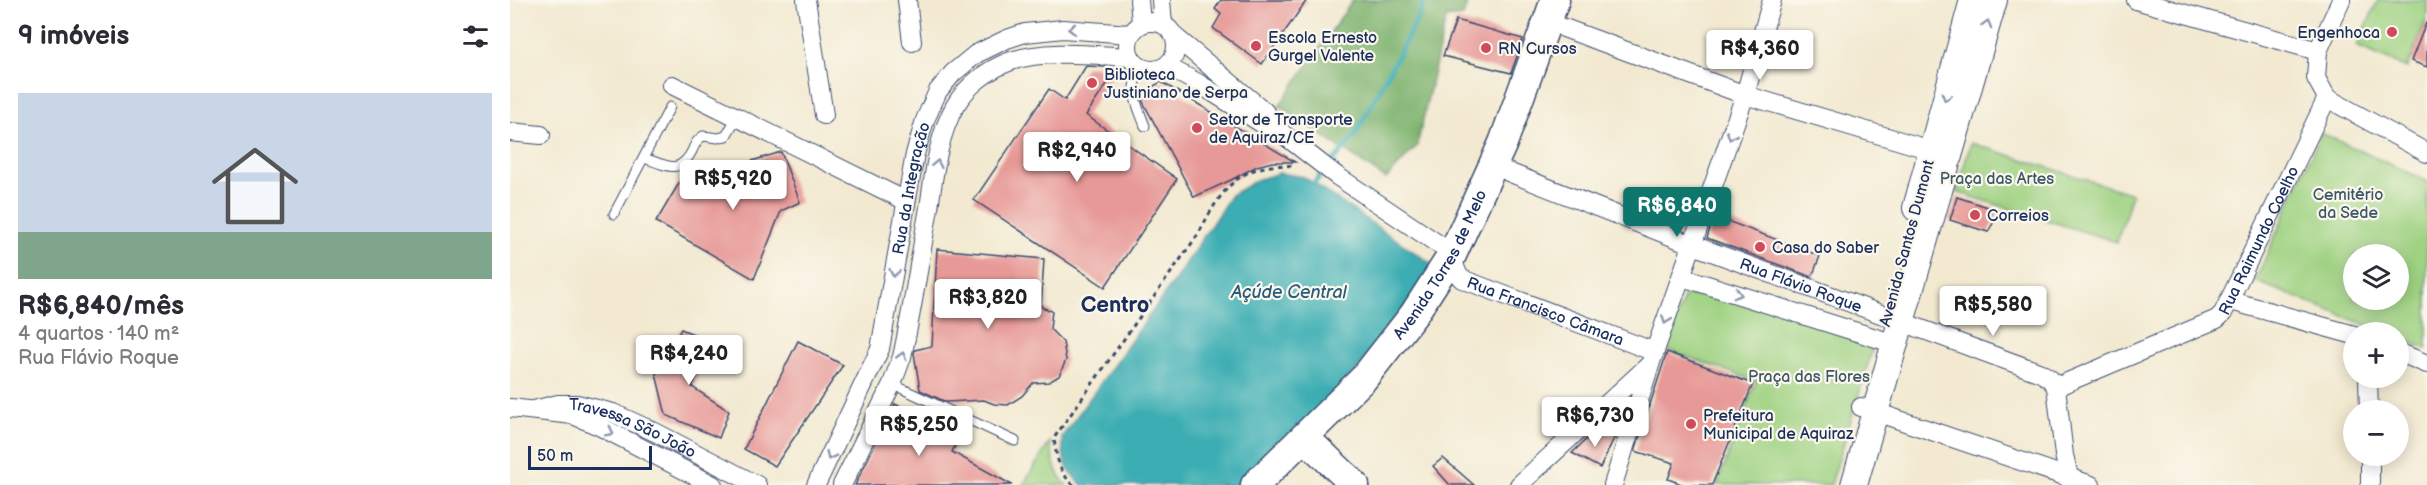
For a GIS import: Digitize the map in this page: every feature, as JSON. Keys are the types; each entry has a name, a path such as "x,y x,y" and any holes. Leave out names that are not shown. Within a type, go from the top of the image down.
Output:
{"main road":[{"name":"Avenida Torres de Melo","path":"1455,265 1473,214 1503,143 1555,0"},
{"name":"Avenida Torres de Melo","path":"1255,485 1311,444 1377,389 1427,323 1455,265 1508,172 1574,0"},
{"name":"Avenida Torres de Melo","path":"1282,485 1311,444"},
{"path":"1311,444 1355,485"}],"street":[{"path":"806,0 824,115"},
{"path":"907,0 912,42"},
{"path":"1139,0 1135,28 1127,42 1136,62 1158,70 1166,66 1175,53 1161,0"},
{"path":"1613,485 1653,357 1745,95 1772,0"},
{"name":"Avenida Santos Dumont","path":"1968,55 1973,0"},
{"name":"Avenida Santos Dumont","path":"1838,485 1868,410 1968,55 1994,0"},
{"path":"2136,0 2318,51"},
{"path":"2341,0 2318,51 2316,78 2327,98 2427,153"},
{"path":"1135,28 1156,21 1169,30 1264,111 1284,135"},
{"name":"Rua da Integração","path":"816,485 880,349 915,154 938,91 953,73 976,54 1024,33 1064,29 1135,28"},
{"path":"1564,28 1745,95 1940,152"},
{"name":"Rua da Integração","path":"842,485 892,384 902,357 936,165 947,123 962,96 982,77 1012,61 1035,56 1076,54 1136,62"},
{"path":"1166,66 1198,83 1275,132 1284,135"},
{"path":"672,85 906,201"},
{"name":"Rua Raimundo Coelho","path":"2056,387 2217,319 2230,301 2327,98"},
{"path":"510,132 541,135"},
{"name":"Rua Francisco Câmara","path":"1284,135 1455,265 1462,279 1653,357"},
{"name":"Rua Flávio Roque","path":"1508,172 1693,245 1891,331"},
{"name":"Rua Flávio Roque","path":"1682,277 1891,331 2041,373 2056,387"},
{"path":"2230,301 2343,332"},
{"path":"1519,485 1653,357"},
{"path":"2409,357 2427,364"},
{"path":"2056,387 2064,455 2070,481"},
{"name":"Travessa São João","path":"534,410 558,404 577,404 613,413 656,432 757,485"},
{"name":"Travessa São João","path":"510,408 559,413 585,420 694,480 713,485"},
{"path":"1868,410 2070,481 2091,485"},
{"name":"Avenida Santos Dumont","path":"1854,485 1868,410"},
{"path":"2370,466 2370,485"}],"lane":[{"path":"1136,62 1133,86 1145,126"},
{"path":"614,214 670,107"},
{"path":"644,158 672,167 680,167 686,162 697,140 703,136 718,138 726,136 737,117"},
{"path":"892,384 1015,441"}],"path":[{"path":"1074,485 1067,480 1056,458 1054,438 1199,233 1214,205 1229,184 1273,164 1297,166 1304,170"}],"green space":[{"path":"1353,0 1468,0 1463,16 1446,18 1417,146 1386,179 1279,106"},
{"name":"Engenhoca","path":"2378,0 2427,0 2427,18 2407,68 2357,46"},
{"name":"Cemitério da Sede","path":"2321,133 2427,181 2427,349 2409,342 2409,322 2358,322 2255,281"},
{"name":"Praça das Artes","path":"1971,143 2132,194 2117,242 1956,192"},
{"name":"Praça das Flores","path":"1690,282 1875,341 1831,485 1717,485 1756,381 1665,349"},
{"path":"1050,442 1057,471 1067,485 1023,485"}],"water":[{"name":"Açúde Central","path":"1279,173 1304,177 1436,267 1357,370 1280,450 1238,485 1082,485 1068,469 1062,437 1177,277 1231,195 1257,180"}],"building":[{"name":"Escola Ernesto Gurgel Valente","path":"1221,0 1307,0 1262,64 1213,28 1221,14 1215,9"},
{"name":"RN Cursos","path":"1456,20 1523,39 1511,73 1443,56"},
{"path":"2427,23 2427,67 2411,61"},
{"path":"1086,66 1106,67 1115,72 1086,115 1177,179 1105,287 974,200 1049,89 1065,100"},
{"name":"Setor de Transporte de Aquiraz/CE","path":"1161,82 1295,162 1272,162 1257,166 1194,197 1143,102 1141,93"},
{"path":"781,152 800,202 781,211 754,279 656,222 685,173 713,185 723,170"},
{"name":"Correios","path":"1957,197 2000,211 1988,232 1950,220"},
{"name":"Casa do Saber","path":"1714,216 1820,256 1812,277 1707,238"},
{"path":"937,249 1044,259 1041,307 1052,311 1050,329 1063,342 1066,360 1059,376 1049,382 1033,383 1022,396 1008,405 994,404 984,400 946,402 920,390 914,353 915,350 932,346"},
{"path":"681,329 713,342 692,387 729,411 719,438 666,415 656,374"},
{"path":"798,341 843,365 775,466 744,449"},
{"path":"1667,352 1753,384 1712,485 1684,485 1668,479 1674,463 1635,451"},
{"path":"895,404 959,438 952,452 1012,485 855,485"},
{"path":"1602,429 1615,436 1600,468 1572,453 1595,431"},
{"path":"1443,458 1474,485 1450,485 1433,466"}],"waterway":[{"path":"1309,189 1354,137 1417,20 1425,0"}],"place":[{"name":"Engenhoca","path":"2392,32"},
{"name":"Escola Ernesto Gurgel Valente","path":"1256,46"},
{"name":"RN Cursos","path":"1486,48"},
{"name":"Biblioteca Justiniano de Serpa","path":"1092,83"},
{"name":"Setor de Transporte de Aquiraz/CE","path":"1197,128"},
{"name":"Correios","path":"1975,215"},
{"name":"Casa do Saber","path":"1760,247"},
{"name":"Prefeitura Municipal de Aquiraz","path":"1691,424"}],"district":[{"name":"Centro","path":"1115,304"}]}
